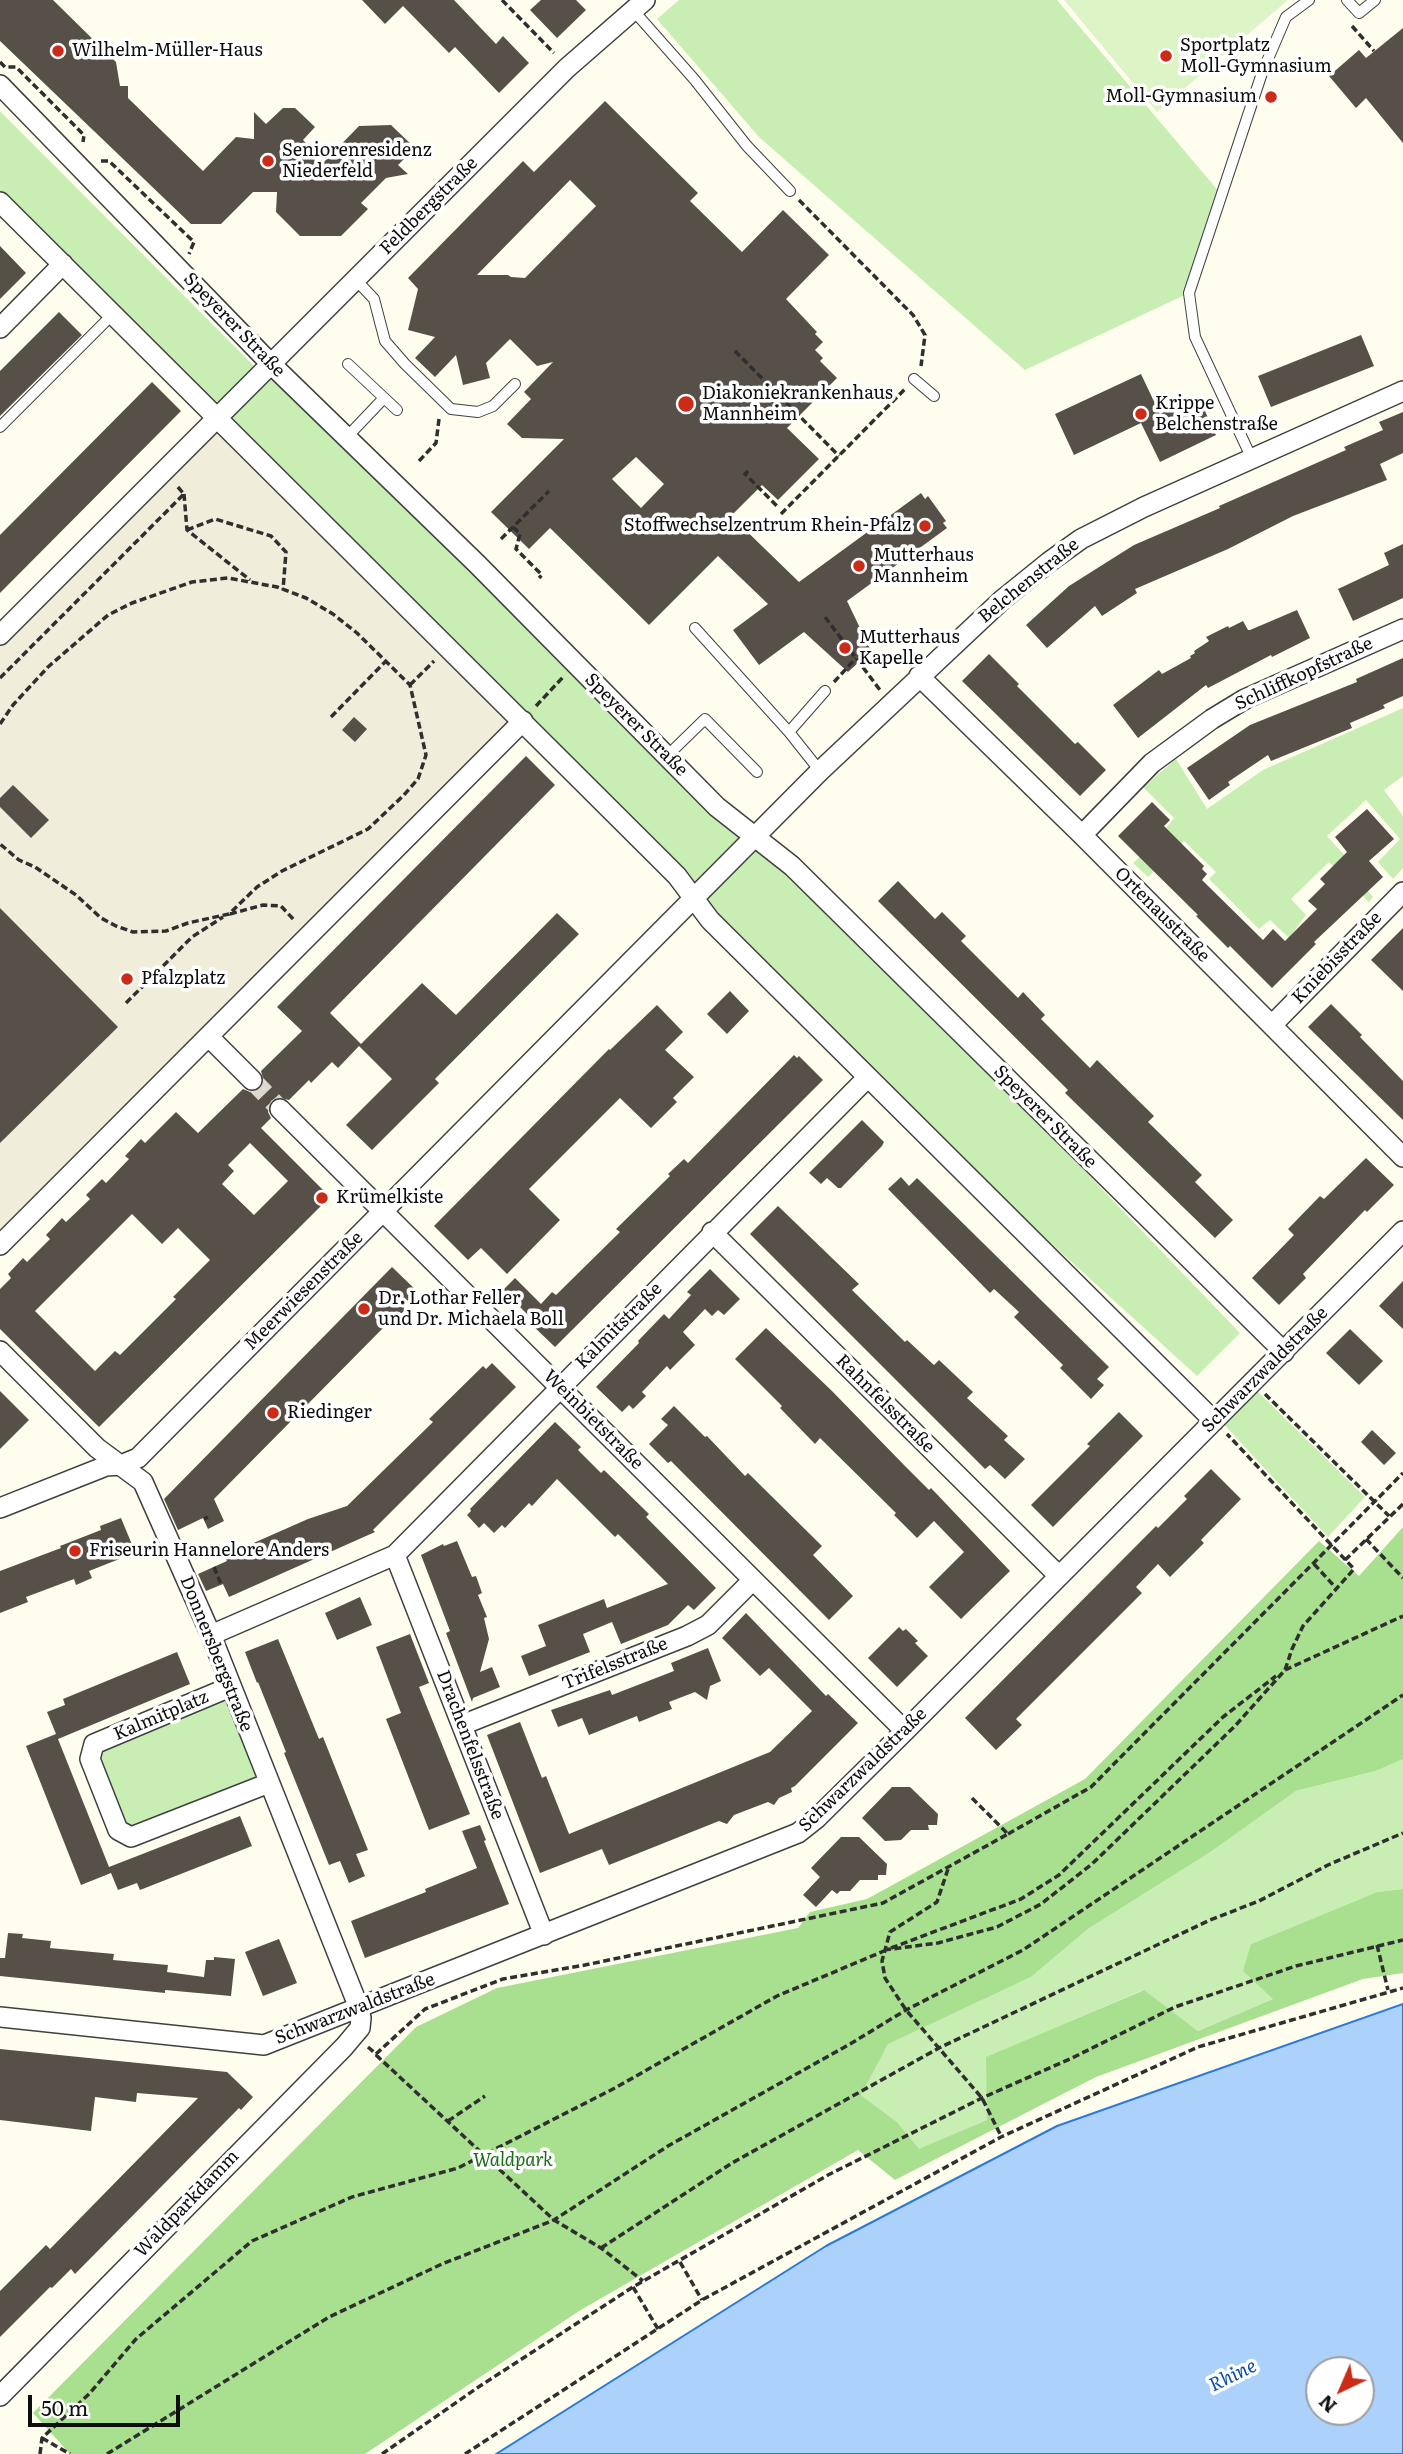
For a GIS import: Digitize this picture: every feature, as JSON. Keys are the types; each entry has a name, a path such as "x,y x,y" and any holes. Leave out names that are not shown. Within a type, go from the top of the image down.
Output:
{"street":[{"name":"Feldbergstraße","path":"218,417 567,68 639,5"},
{"name":"Speyerer Straße","path":"0,85 271,364 477,564 717,807 802,876 1284,1352"},
{"path":"0,202 449,646 677,876 710,920 1214,1421"},
{"path":"0,328 63,264"},
{"name":"Belchenstraße","path":"693,900 820,771 919,676 1002,600 1081,539 1144,507 1403,391"},
{"path":"0,635 218,417"},
{"name":"Schliffkopfstraße","path":"1082,835 1152,763 1212,719 1245,699 1403,629"},
{"name":"Ortenaustraße","path":"919,676 1082,835 1403,1157"},
{"path":"0,1245 523,721"},
{"name":"Kniebisstraße","path":"1272,1025 1403,892"},
{"name":"Meerwiesenstraße","path":"0,1508 106,1466 121,1465 138,1458 693,900"},
{"path":"209,1037 252,1080"},
{"name":"Kalmitstraße","path":"211,1635 395,1555 868,1077"},
{"name":"Weinbietstraße","path":"280,1109 905,1731"},
{"name":"Schwarzwaldstraße","path":"0,2017 264,2045 798,1833 817,1818 905,1731 1403,1231"},
{"name":"Rahnfelsstraße","path":"712,1232 1059,1576"},
{"name":"Donnersbergstraße","path":"0,1351 97,1448 143,1482 211,1635 359,2008"},
{"name":"Drachenfelsstraße","path":"395,1555 544,1935"},
{"name":"Trifelsstraße","path":"462,1725 687,1636 708,1625 753,1580"},
{"name":"Kalmitplatz","path":"230,1687 94,1744 90,1759 118,1830 131,1837 270,1783"},
{"path":"355,2035 360,2028 359,2008"},
{"name":"Waldparkdamm","path":"0,2396 355,2035"}],"lane":[{"path":"1252,459 1195,337 1189,293 1262,73 1286,17 1309,0"},
{"path":"1347,0 1359,13 1375,0"},
{"path":"639,5 747,146 790,191"},
{"path":"356,280 374,299 385,341 451,410 478,412 493,406 515,384"},
{"path":"0,427 113,314"},
{"path":"348,364 397,410"},
{"path":"914,379 934,396"},
{"path":"346,438 384,398"},
{"path":"695,628 789,732 820,771"},
{"path":"789,732 825,691"},
{"path":"667,756 705,719 757,772"}],"path":[{"path":"502,0 567,68"},
{"path":"0,62 5,68 16,67 83,135 83,149"},
{"path":"95,161 109,161 194,242 182,273"},
{"path":"781,514 914,379 919,372 925,335 913,315 790,191"},
{"path":"734,351 839,456"},
{"path":"419,461 436,443 441,420 435,414"},
{"path":"748,471 745,474 776,506"},
{"path":"163,472 184,494 187,530 251,581"},
{"path":"501,539 549,491"},
{"path":"0,678 184,494"},
{"path":"187,530 215,519 271,536 285,552 283,590"},
{"path":"513,527 520,534 516,549 542,575 539,578"},
{"path":"0,724 13,705 48,667 108,615 132,603 192,582 228,578 251,581 306,598 333,614 356,633 410,685 426,755 418,779 403,796 368,828 282,871 257,887 229,914 192,937 125,1003"},
{"path":"825,617 890,703"},
{"path":"410,685 449,646"},
{"path":"825,691 856,658"},
{"path":"331,717 386,661"},
{"path":"523,721 568,672"},
{"path":"0,844 19,860 36,867 76,895 101,919 133,932 166,931 263,905 281,906 309,937"},
{"path":"1254,1382 1389,1516"},
{"path":"884,1950 938,1943 997,1927 1041,1904 1092,1864 1235,1726 1285,1670 1303,1626 1354,1569 1214,1421"},
{"path":"376,2054 425,2009 503,1979 585,1965 883,1903 1091,1787 1403,1473"},
{"path":"1345,1560 1403,1504"},
{"path":"1366,1539 1403,1578"},
{"path":"1314,1564 1337,1589"},
{"path":"214,1567 221,1584"},
{"path":"40,2454 42,2438 89,2395 136,2339 251,2241 352,2197 458,2168 615,2088 777,1996 884,1950 1021,1899 1059,1875 1223,1717 1285,1670 1403,1616"},
{"path":"107,2454 329,2317 442,2264 554,2220 668,2146 906,2010 1023,1950 1403,1695"},
{"path":"972,1798 1008,1833"},
{"path":"601,2248 732,2163 939,2048 1210,1920 1259,1901 1328,1865 1403,1833"},
{"path":"949,1867 937,1902 890,1932 882,1961 885,1978 906,2010 982,2098 1001,2137"},
{"path":"382,2454 491,2379 643,2281 828,2175 982,2098 1072,2059 1175,2007 1296,1966 1403,1940"},
{"path":"1377,1945 1388,1990"},
{"path":"465,2454 702,2300 1001,2137 1198,2047 1388,1990 1403,1988"},
{"path":"355,2035 554,2220 601,2248 643,2281"},
{"path":"448,2121 485,2096"},
{"path":"680,2262 702,2300"},
{"path":"634,2287 658,2329"},
{"path":"42,2438 70,2454"}],"green space":[{"path":"679,0 1057,0 1221,194 1189,293 1025,370 759,137 657,19"},
{"name":"Sportplatz Moll-Gymnasium","path":"1064,0 1288,0 1157,112"},
{"path":"0,111 257,369 346,438 792,866 1240,1333 1197,1376 868,1077 523,721 0,1245 0,643 215,428 0,202"},
{"path":"1403,708 1403,776 1384,790 1403,816 1403,868 1393,879 1378,862 1400,839 1366,800 1327,836 1355,867 1351,871 1373,897 1369,902 1329,862 1291,899 1306,915 1289,938 1270,920 1259,929 1209,879 1216,872 1184,841 1148,877 1133,863 1155,842 1174,818 1143,787 1176,759 1207,809 1263,770"},
{"path":"1254,1388 1365,1497 1328,1537 1221,1421"},
{"name":"Waldpark","path":"1403,1527 1403,1759 1376,1771 1296,1791 1212,1851 1088,1929 1031,1977 888,2044 861,2095 897,2122 919,2149 987,2120 986,2057 1144,1990 1198,2031 1273,1999 1243,1971 1251,1944 1377,1892 1403,1889 1403,1973 1363,1979 1096,2077 895,2180 858,2150 579,2311 365,2454 70,2454 33,2413 416,2027 497,1988 798,1928 810,1912 867,1899 1085,1779 1319,1541 1359,1576"},
{"path":"230,1687 269,1783 131,1837 94,1744"},
{"path":"1403,1759 1403,1889 1377,1892 1251,1944 1273,1999 1198,2031 1143,1990 987,2057 987,2120 919,2150 897,2122 861,2095 887,2044 1031,1977 1088,1929 1212,1851 1296,1791 1376,1771"}],"shaded area":[{"name":"Pfalzplatz","path":"215,429 510,722 0,1235 0,646"}],"water":[{"name":"Rhine","path":"1403,2004 1403,2454 496,2454 826,2246 1057,2126"}],"building":[{"name":"Seniorenresidenz Niederfeld","path":"0,0 53,0 116,62 120,86 128,86 128,98 203,171 236,137 254,139 254,112 266,124 283,108 295,108 315,127 303,140 324,162 359,126 391,125 415,148 398,165 408,174 386,178 361,203 368,209 341,236 300,236 276,212 277,192 253,192 221,224 191,224 0,41"},
{"path":"362,0 454,0 496,44 503,36 529,63 499,93 455,47 449,53 403,6 385,24"},
{"path":"541,0 576,0 586,10 557,38 530,10"},
{"path":"1403,28 1403,143 1366,98 1356,108 1329,76 1359,50 1366,58"},
{"path":"605,101 698,193 690,201 742,252 783,210 829,255 786,299 817,332 815,334 823,342 815,350 823,358 820,361 837,378 787,428 819,459 778,500 762,485 731,516 799,582 921,493 925,499 928,496 946,521 943,523 947,528 847,601 873,655 848,672 804,632 759,665 733,630 768,604 718,556 649,625 550,528 529,549 491,512 564,439 522,438 507,424 531,399 524,392 553,362 537,366 510,339 486,363 490,378 463,385 456,355 435,377 415,358 435,337 408,330 418,289 408,278 523,161 534,172","holes":["570,180 596,206 525,278 477,275","636,457 664,484 641,508 612,479"]},
{"path":"0,246 26,273 0,299"},
{"path":"59,312 82,335 0,416 0,371"},
{"path":"1361,335 1374,366 1271,407 1258,376"},
{"path":"1141,374 1160,414 1198,396 1216,435 1160,462 1141,423 1074,455 1055,414"},
{"path":"152,382 181,411 0,593 0,535"},
{"path":"1403,412 1403,453 1380,464 1387,480 1293,516 1228,549 1135,589 1137,593 1102,616 1095,606 1047,648 1026,625 1069,586 1134,545 1346,450 1344,447 1383,430 1379,422"},
{"path":"1403,544 1403,598 1353,621 1338,589 1389,565 1384,553"},
{"path":"1297,610 1310,638 1208,688 1206,685 1138,738 1113,705 1159,670 1162,674 1191,658 1194,651 1209,641 1206,637 1243,621 1250,630"},
{"path":"989,654 1075,744 1078,742 1106,770 1080,796 962,681"},
{"path":"1403,658 1403,696 1383,705 1385,708 1350,723 1352,728 1271,761 1268,755 1228,782 1230,785 1209,800 1187,768 1250,725 1357,682 1356,679"},
{"path":"354,717 367,729 355,742 342,730"},
{"path":"526,756 555,785 330,1013 361,1044 422,983 456,1015 557,913 579,934 435,1079 439,1083 372,1150 346,1125 392,1079 359,1046 338,1068 332,1062 289,1100 277,1097 271,1101 268,1112 271,1118 261,1128 330,1197 99,1427 0,1329 0,1289 11,1278 8,1274 23,1258 27,1262 50,1239 46,1235 62,1218 66,1222 90,1199 86,1195 102,1179 106,1183 129,1159 125,1156 141,1139 145,1143 176,1112 198,1133 243,1089 250,1092 260,1089 264,1082 261,1071 302,1031 277,1007","holes":["250,1143 288,1181 254,1215 222,1184 234,1171 228,1165","132,1214 162,1244 178,1228 210,1260 173,1297 176,1299 120,1355 115,1351 95,1371 35,1311"]},
{"path":"13,785 49,820 31,838 0,807 0,798"},
{"path":"1152,802 1170,820 1164,826 1204,866 1202,869 1207,874 1202,880 1263,940 1273,929 1285,941 1317,909 1308,901 1325,884 1320,879 1347,852 1335,837 1367,809 1394,839 1369,861 1383,877 1314,942 1316,944 1272,988 1230,946 1228,948 1118,836"},
{"path":"898,881 935,919 942,912 966,936 961,941 1018,998 1023,992 1045,1015 1041,1019 1090,1068 1097,1060 1154,1116 1148,1122 1202,1175 1195,1182 1233,1220 1215,1238 1065,1093 1068,1090 878,901"},
{"path":"0,908 118,1027 0,1143"},
{"path":"1403,928 1403,991 1371,960"},
{"path":"730,991 749,1011 727,1034 707,1014"},
{"path":"1331,1004 1403,1081 1403,1120 1308,1027"},
{"path":"657,1005 683,1032 665,1050 694,1077 673,1098 677,1102 651,1128 620,1098 529,1189 560,1220 507,1274 481,1248 468,1260 434,1226 609,1049"},
{"path":"794,1055 797,1058 799,1056 823,1080 555,1347 531,1324 534,1321 503,1290 515,1278 541,1304 552,1292 556,1295 620,1232 616,1229 670,1176 668,1174 684,1159 688,1163"},
{"path":"862,1120 884,1142 882,1146 841,1188 827,1178 821,1184 809,1173"},
{"path":"1366,1158 1394,1185 1367,1212 1365,1210 1303,1274 1306,1278 1279,1305 1252,1278 1294,1235 1288,1229 1320,1196 1324,1199"},
{"path":"901,1177 909,1186 917,1178 1109,1367 1097,1379 1104,1385 1091,1399 1060,1368 1063,1365 1014,1317 1019,1312 994,1289 990,1293 888,1189"},
{"path":"778,1206 859,1284 852,1290 905,1342 907,1340 934,1365 939,1360 973,1392 967,1398 1008,1436 1004,1440 1025,1459 1005,1479 990,1465 985,1469 750,1234"},
{"path":"392,1267 418,1292 403,1307 406,1309 387,1328 385,1326 214,1499 224,1521 208,1529 203,1518 178,1530 164,1499"},
{"path":"710,1269 740,1299 724,1315 718,1310 712,1316 705,1309 683,1332 695,1345 670,1370 667,1366 642,1392 646,1396 633,1409 629,1405 622,1412 596,1387 664,1314 669,1319 691,1295 687,1292"},
{"path":"1403,1281 1403,1329 1379,1306"},
{"path":"766,1328 929,1490 931,1488 1010,1571 961,1619 929,1587 964,1552 934,1521 917,1538 894,1515 896,1513 820,1438 815,1444 735,1359"},
{"path":"1350,1329 1383,1361 1359,1385 1326,1353"},
{"path":"492,1363 516,1387 373,1530 375,1532 229,1597 223,1584 206,1591 198,1574 227,1561 225,1558 250,1547 249,1545 308,1519 347,1506 433,1422 429,1419 483,1366 486,1369"},
{"path":"0,1391 29,1420 0,1449"},
{"path":"674,1406 745,1476 748,1473 822,1546 813,1555 853,1596 829,1620 671,1461 668,1463 649,1444 668,1425 661,1419"},
{"path":"1119,1412 1143,1436 1053,1527 1031,1505 1090,1446 1087,1444"},
{"path":"555,1422 581,1447 578,1450 601,1473 604,1470 649,1514 646,1517 716,1588 694,1610 688,1605 668,1625 621,1644 612,1622 583,1634 590,1652 529,1676 521,1656 546,1646 538,1625 604,1599 607,1608 668,1584 618,1534 615,1537 557,1479 532,1506 529,1503 505,1528 502,1525 494,1533 484,1523 479,1528 467,1515"},
{"path":"1372,1430 1396,1453 1384,1465 1361,1442"},
{"path":"1211,1469 1241,1499 1201,1540 1204,1543 1170,1577 1158,1564 1136,1587 1142,1593 1016,1719 1022,1725 996,1750 965,1718 1156,1526 1158,1528 1187,1499 1184,1496"},
{"path":"121,1518 133,1547 124,1550 127,1556 89,1571 92,1578 76,1585 74,1579 26,1597 28,1602 0,1613 0,1571 61,1548 60,1546 101,1530 100,1526"},
{"path":"457,1541 472,1577 476,1576 482,1593 478,1595 487,1617 484,1618 489,1639 480,1672 492,1667 500,1687 473,1698 472,1702 446,1633 450,1631 421,1555 443,1544 444,1546"},
{"path":"360,1597 372,1625 337,1640 325,1613"},
{"path":"746,1613 826,1696 828,1694 858,1723 791,1788 792,1792 779,1798 774,1805 768,1802 734,1815 727,1824 719,1821 609,1865 602,1849 540,1873 487,1735 520,1722 542,1778 546,1776 569,1834 770,1752 812,1711 769,1668 760,1676 722,1638"},
{"path":"899,1627 903,1631 906,1629 918,1641 915,1643 928,1656 897,1687 868,1658"},
{"path":"410,1634 429,1683 419,1687 470,1814 429,1830 386,1719 401,1713 376,1647"},
{"path":"278,1639 319,1739 323,1737 368,1850 356,1854 365,1876 349,1883 340,1861 329,1865 245,1652"},
{"path":"708,1648 721,1681 710,1686 707,1700 695,1692 669,1702 672,1709 639,1722 637,1716 589,1735 582,1718 558,1727 551,1710 610,1690 612,1695 674,1671 671,1663"},
{"path":"177,1652 190,1684 58,1739 109,1867 240,1816 252,1846 140,1890 137,1883 118,1890 111,1873 81,1885 26,1746 56,1734 47,1712 65,1705 63,1699"},
{"path":"892,1787 910,1787 938,1814 937,1825 928,1825 929,1830 911,1830 901,1840 885,1841 862,1818"},
{"path":"480,1825 509,1904 365,1958 351,1921 426,1892 425,1889 477,1868 462,1831"},
{"path":"841,1837 859,1837 887,1864 886,1875 878,1875 878,1880 860,1880 850,1891 840,1891 837,1894 832,1890 816,1907 803,1895 820,1877 811,1868"},
{"path":"8,1933 23,1934 22,1938 51,1941 50,1948 114,1954 113,1960 168,1965 167,1972 204,1977 206,1960 214,1960 214,1957 235,1959 231,1996 165,1990 165,1993 0,1976 0,1958 5,1958"},
{"path":"279,1939 297,1983 263,1996 245,1952"},
{"path":"0,2049 227,2072 253,2097 75,2274 71,2269 0,2337 0,2291 46,2245 50,2249 198,2098 137,2093 136,2102 95,2097 91,2131 0,2120"}],"tunnel":[{"path":"252,1080 280,1109"}],"place":[{"name":"Wilhelm-Müller-Haus","path":"58,51"},
{"name":"Sportplatz Moll-Gymnasium","path":"1166,56"},
{"name":"Moll-Gymnasium","path":"1271,97"},
{"name":"Seniorenresidenz Niederfeld","path":"268,161"},
{"name":"Diakoniekrankenhaus Mannheim","path":"686,404"},
{"name":"Krippe Belchenstraße","path":"1141,414"},
{"name":"Stoffwechselzentrum Rhein-Pfalz","path":"925,526"},
{"name":"Mutterhaus Mannheim","path":"859,566"},
{"name":"Mutterhaus Kapelle","path":"845,648"},
{"name":"Pfalzplatz","path":"127,979"},
{"name":"Krümelkiste","path":"322,1198"},
{"name":"Dr. Lothar Feller und Dr. Michaela Boll","path":"364,1309"},
{"name":"Riedinger","path":"273,1413"},
{"name":"Friseurin Hannelore Anders","path":"75,1551"}]}
